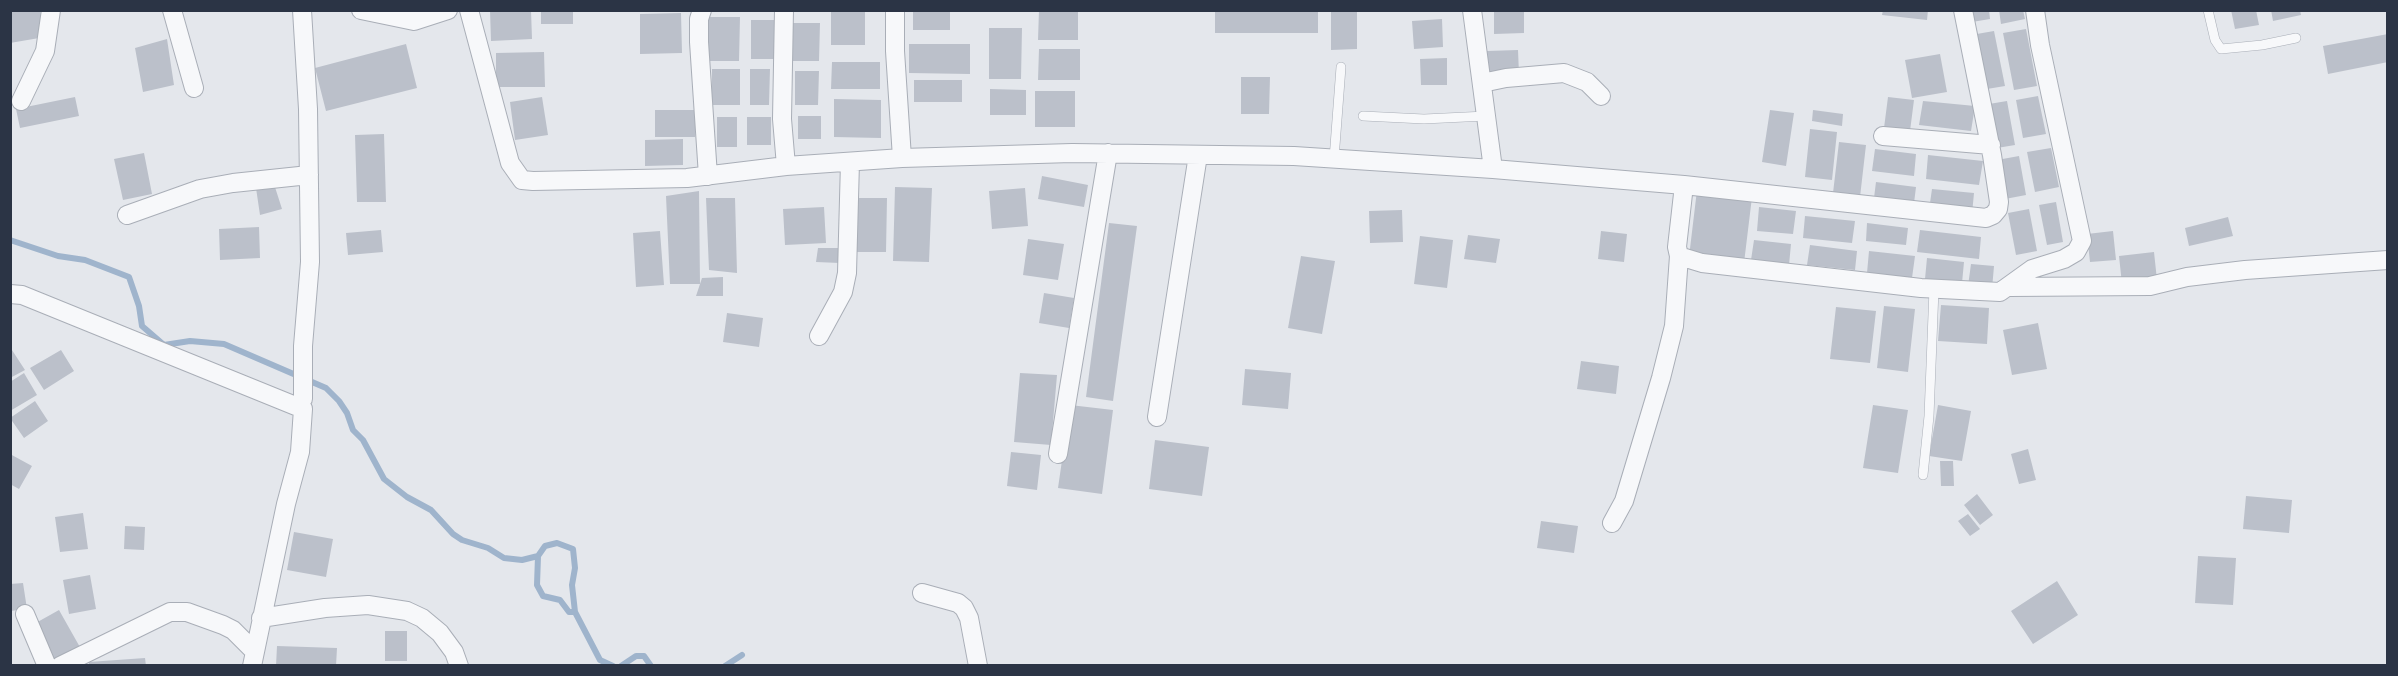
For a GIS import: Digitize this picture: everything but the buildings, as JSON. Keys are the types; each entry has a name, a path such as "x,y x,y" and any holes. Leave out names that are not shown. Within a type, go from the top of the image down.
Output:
{"street":[{"path":"21,101 45,51 51,10"},
{"path":"172,10 194,88"},
{"path":"302,10 308,109 310,262 303,346 303,399"},
{"path":"361,10 414,21 448,10"},
{"path":"469,10 510,163 522,180 687,178 786,166 902,158 1108,153 1198,155 1334,159 1493,169 1684,185 1986,218 1998,210 1999,202 1991,145 1963,10"},
{"path":"702,10 699,19 699,42 708,176"},
{"path":"784,10 782,119 786,166"},
{"path":"895,10 895,51 902,158"},
{"path":"1472,10 1493,169"},
{"path":"1679,256 1702,262 1934,289 2000,292 2032,269 2076,252 2082,241 2035,10"},
{"path":"1482,83 1506,78 1564,73 1587,82 1601,96"},
{"path":"1883,136 1991,145"},
{"path":"1058,454 1108,153"},
{"path":"1157,417 1198,155"},
{"path":"819,336 843,292 847,273 850,162"},
{"path":"127,215 200,189 309,175"},
{"path":"1612,523 1624,501 1674,326 1679,256 1677,247 1684,185"},
{"path":"2009,287 2150,286 2187,277 2245,270 2388,260"},
{"path":"10,294 22,295 303,409 300,452 286,504 253,659"},
{"path":"922,593 958,603 964,608 969,618 978,666"},
{"path":"261,618 325,608 368,605 407,611 422,618 440,633 454,652 459,666"},
{"path":"60,666 170,612 187,612 223,625 238,634 253,659"},
{"path":"25,614 47,666"}],"lane":[{"path":"2208,10 2215,40 2221,49 2262,45 2296,38"},
{"path":"1334,159 1341,67"},
{"path":"1363,116 1424,119 1486,116"},
{"path":"1923,475 1929,416 1934,289"}],"waterway":[{"path":"10,240 58,256 85,260 129,277 139,306 142,326 164,345 190,341 224,344 326,388 347,413 353,430 363,440 384,479 407,497 431,510 453,534 462,540 488,548 504,558 522,560 538,556 545,546 557,543 573,549 575,568 572,585 575,612 600,660 613,666"},
{"path":"538,556 537,585 543,596 560,600 569,612 575,612"},
{"path":"725,666 742,655"},
{"path":"621,666 636,656 644,656 651,666"}]}
